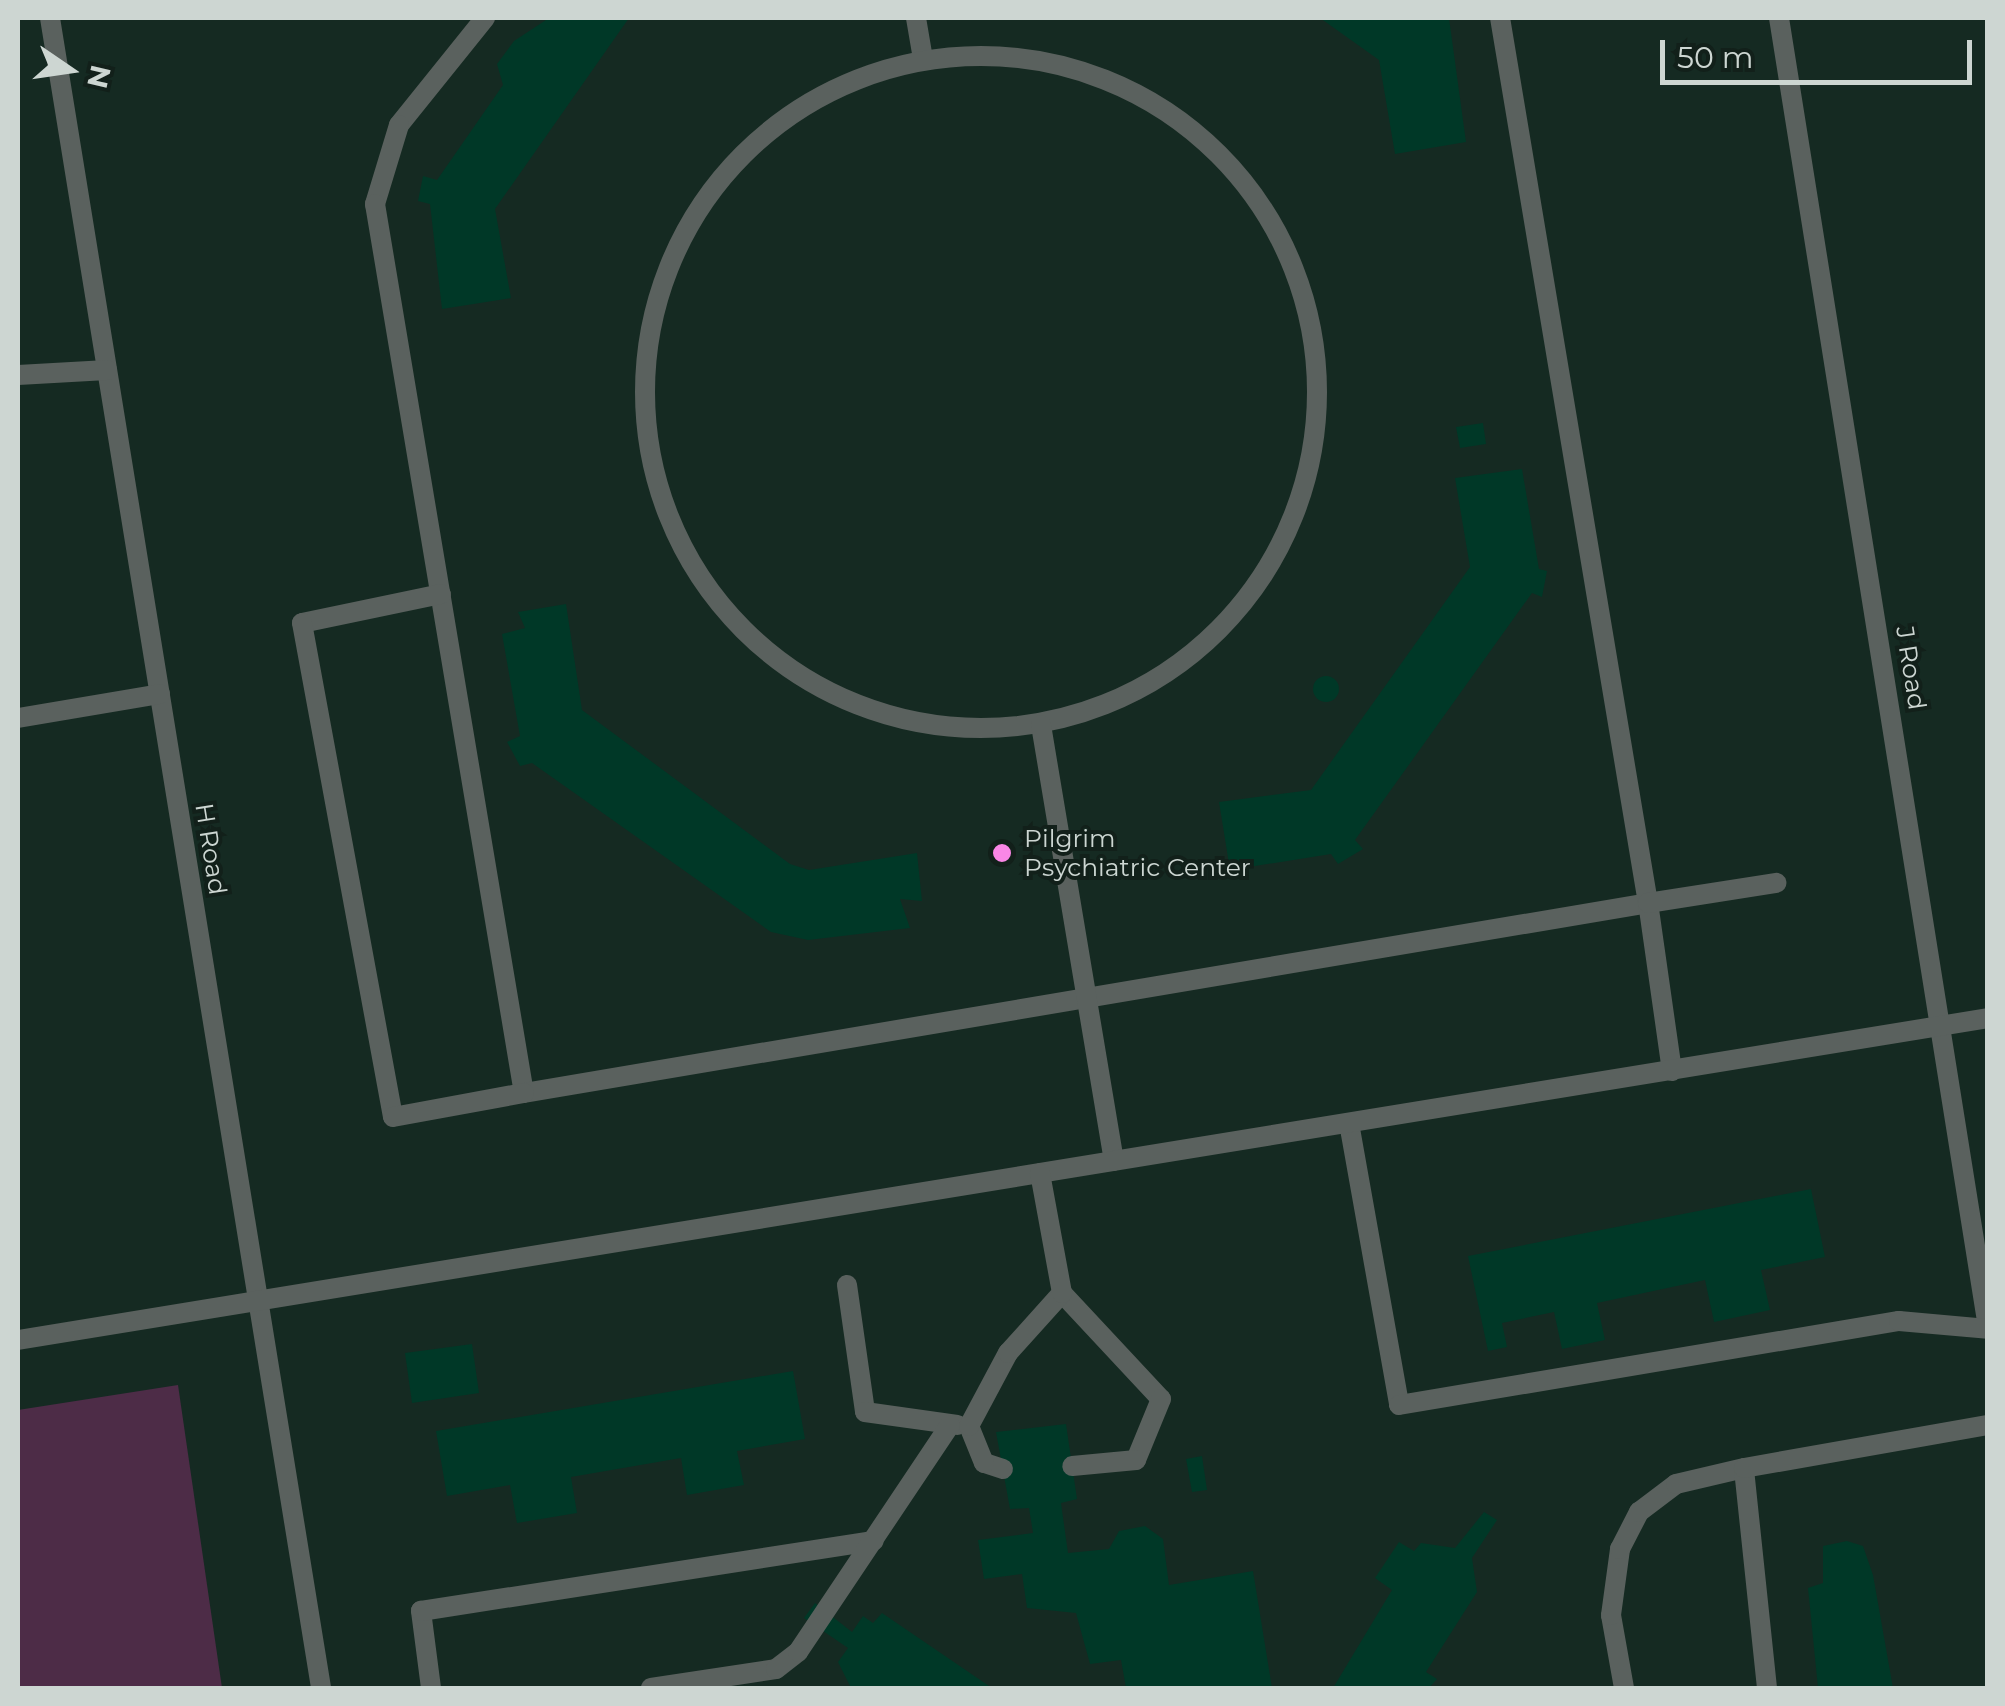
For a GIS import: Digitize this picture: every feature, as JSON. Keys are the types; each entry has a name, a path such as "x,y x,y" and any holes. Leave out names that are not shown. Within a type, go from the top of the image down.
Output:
{"lane":[{"name":"H Road","path":"50,18 321,1688"},
{"path":"485,18 399,125 375,204 524,1093"},
{"path":"916,18 923,58"},
{"path":"1500,18 1648,903 1672,1070"},
{"name":"J Road","path":"1779,18 1944,1026 1988,1328"},
{"path":"1012,55 1103,76 1185,122 1251,189 1296,271 1314,334 1318,398 1304,490 1265,574 1205,644 1128,696 1041,725 972,730 877,714 790,671 719,606 670,522 652,466 644,408 656,304 699,208 769,129 859,76 923,58 1012,55"},
{"path":"18,375 107,370"},
{"path":"440,594 302,623 393,1117 1084,993 1776,883"},
{"path":"18,718 160,694"},
{"path":"1041,725 1114,1160"},
{"path":"18,1340 1988,1018"},
{"path":"1349,1122 1399,1405 1899,1321 1988,1328"},
{"path":"1040,1173 1062,1294 1162,1400 1136,1460 1072,1466"},
{"path":"848,1285 865,1412 960,1425 984,1463 1003,1469"},
{"path":"652,1688 776,1669 798,1652 1008,1353 1062,1294"},
{"path":"1624,1688 1611,1615 1620,1548 1639,1512 1676,1484 1744,1468 1988,1425"},
{"path":"1744,1468 1767,1688"},
{"path":"431,1688 421,1611 874,1541"}],"shaded area":[{"name":"Pilgrim Psychiatric Center","path":"18,18 1987,18 1987,1688 18,1688"},
{"path":"178,1385 222,1688 18,1688 18,1410"}],"building":[{"path":"549,18 629,18 495,209 511,298 442,309 430,204 418,201 423,176 437,180 503,85 497,64 514,41"},
{"path":"1320,18 1449,18 1466,142 1395,154 1379,60"},
{"path":"1483,423 1486,444 1460,448 1456,427"},
{"path":"1522,469 1539,569 1547,571 1542,597 1532,593 1355,840 1363,849 1338,864 1331,854 1230,870 1219,802 1311,790 1470,567 1455,478"},
{"path":"566,604 582,710 790,864 809,870 917,853 922,901 900,899 910,928 808,940 771,932 532,763 520,766 507,742 520,736 502,634 525,628 518,612"},
{"path":"1326,676 1335,680 1339,689 1335,698 1326,702 1317,698 1313,689 1317,680"},
{"path":"1811,1189 1825,1257 1761,1270 1770,1310 1714,1322 1705,1280 1597,1303 1605,1340 1562,1349 1554,1312 1502,1323 1507,1347 1488,1351 1468,1256"},
{"path":"472,1344 479,1393 412,1403 405,1353"},
{"path":"793,1371 805,1439 737,1451 744,1485 687,1495 681,1458 571,1477 577,1513 517,1523 510,1485 447,1496 436,1431"},
{"path":"1066,1424 1077,1499 1061,1503 1068,1553 1109,1549 1119,1531 1145,1526 1163,1539 1169,1585 1253,1571 1272,1688 1126,1688 1121,1660 1090,1664 1076,1613 1027,1608 1022,1574 984,1579 978,1540 1033,1533 1029,1508 1010,1509 996,1432"},
{"path":"1202,1456 1207,1490 1192,1492 1186,1459"},
{"path":"1484,1512 1497,1520 1472,1558 1477,1592 1426,1672 1437,1679 1429,1688 1333,1688 1392,1590 1375,1578 1399,1542 1414,1551 1421,1543 1455,1548"},
{"path":"1847,1541 1863,1546 1873,1575 1893,1688 1818,1688 1808,1588 1823,1583 1823,1546"},
{"path":"815,1603 852,1632 863,1616 873,1623 882,1613 992,1688 851,1688 838,1662 848,1648 804,1618"}],"place":[{"name":"Pilgrim Psychiatric Center","path":"1002,853"}]}
